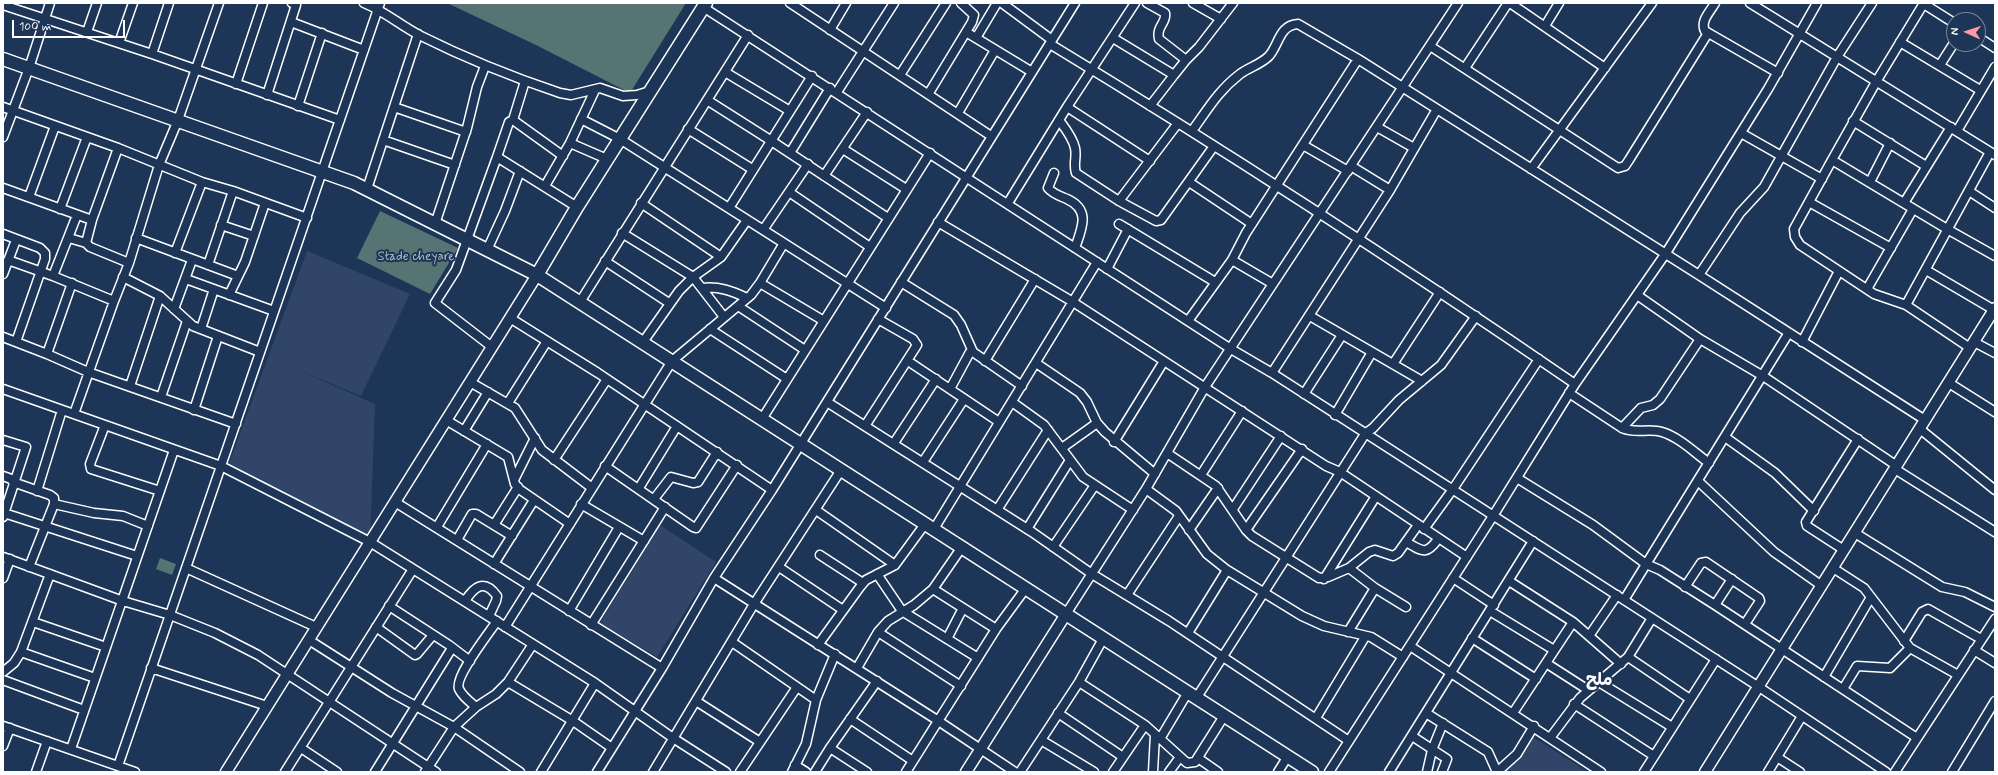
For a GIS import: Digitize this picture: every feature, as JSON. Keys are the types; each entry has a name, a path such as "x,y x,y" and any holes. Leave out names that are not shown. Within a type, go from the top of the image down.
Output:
{"main road":[{"path":"537,274 577,207 704,5"},
{"path":"3,59 322,171 367,189 537,274 1312,772"}],"street":[{"path":"3,137 29,68 50,3"},
{"path":"87,32 97,3"},
{"path":"119,43 132,3"},
{"path":"152,54 169,3"},
{"path":"74,414 88,372 129,263 159,165 178,120 219,3"},
{"path":"236,84 263,3"},
{"path":"364,3 379,6 418,34 485,66 525,81 571,95 600,88 623,96 637,95 650,91"},
{"path":"790,3 991,136"},
{"path":"830,30 846,3"},
{"path":"790,153 833,90 863,52 894,3"},
{"path":"900,75 946,3"},
{"path":"929,94 972,22 974,15 971,6 961,3"},
{"path":"976,38 997,3 1092,70 1192,131 1277,186 1440,292 1575,384"},
{"path":"597,772 662,668 714,578 801,444 1075,3"},
{"path":"1008,203 1067,107 1135,3"},
{"path":"1147,3 1165,13 1166,16 1158,30 1159,39 1186,60"},
{"path":"1194,3 1221,19"},
{"path":"1150,106 1233,3"},
{"path":"966,772 1133,510 1205,387 1458,3"},
{"path":"1465,68 1509,3 1605,68"},
{"path":"1545,26 1558,3"},
{"path":"1531,169 1652,3"},
{"path":"1715,3 1704,22 1703,27 1708,33 1778,73"},
{"path":"1750,3 1992,153 1969,191 1906,305"},
{"path":"1329,772 1493,516 1569,393 1666,253 1778,73 1817,3"},
{"path":"1699,275 1740,213 1764,187 1783,156 1837,57 1872,3"},
{"path":"4,4 340,120"},
{"path":"267,95 291,22 295,4"},
{"path":"1946,18 1924,4 1853,121 1794,229 1794,237 1800,245 1867,289 1884,298 1906,305 1972,345 1995,354"},
{"path":"704,5 748,36 967,176 1107,269 1231,349 1272,373 1716,659 1886,772"},
{"path":"118,766 379,6"},
{"path":"291,22 364,50"},
{"path":"1192,131 1221,90 1245,70 1262,63 1270,55 1283,31 1293,24 1298,24 1358,59 1666,253 1802,342 1922,425 1995,490"},
{"path":"966,32 1032,72"},
{"path":"298,106 322,33"},
{"path":"1430,46 1618,168 1625,166 1708,33"},
{"path":"367,189 418,34"},
{"path":"580,302 622,233 748,36"},
{"path":"1113,38 1174,75"},
{"path":"1900,42 1980,90"},
{"path":"1986,42 1995,48"},
{"path":"958,113 995,50"},
{"path":"1940,65 1948,52"},
{"path":"1188,321 1232,260 1252,224 1358,59"},
{"path":"435,224 466,132 485,66"},
{"path":"1904,203 1926,166 1954,129 1995,67"},
{"path":"725,72 790,112"},
{"path":"729,208 770,140 790,112 812,76"},
{"path":"492,346 435,303 456,270 509,122 513,120 525,81"},
{"path":"545,186 570,143 595,90"},
{"path":"707,100 808,164 888,218"},
{"path":"3,107 118,148 202,182 233,191 307,218"},
{"path":"394,107 466,132"},
{"path":"1067,107 1150,161"},
{"path":"1272,373 1310,316 1333,276 1390,190 1437,110"},
{"path":"824,176 867,112"},
{"path":"581,119 620,139 886,308"},
{"path":"513,120 563,156"},
{"path":"1059,120 1068,133 1075,148 1074,166 1076,173 1119,201 1156,221 1161,220 1214,146"},
{"path":"1853,121 1926,166"},
{"path":"1119,201 1178,123"},
{"path":"29,197 55,126"},
{"path":"1377,127 1414,148"},
{"path":"688,129 752,170"},
{"path":"1741,133 1822,179"},
{"path":"60,210 86,137"},
{"path":"383,140 455,165"},
{"path":"570,143 607,159"},
{"path":"1870,182 1890,143"},
{"path":"1303,145 1390,190"},
{"path":"86,243 92,220 118,148"},
{"path":"843,149 906,189"},
{"path":"762,419 930,153"},
{"path":"497,157 577,207"},
{"path":"1832,160 1947,230 1995,256"},
{"path":"763,230 808,164"},
{"path":"487,250 505,212 520,171"},
{"path":"1054,173 1048,188 1051,192 1074,202 1081,211 1084,223 1076,248"},
{"path":"175,253 202,182"},
{"path":"1189,182 1252,224"},
{"path":"3,188 60,210 92,220"},
{"path":"208,265 233,191"},
{"path":"1969,191 1995,208"},
{"path":"789,192 870,247"},
{"path":"1809,202 1891,248"},
{"path":"229,294 245,262 265,203"},
{"path":"641,203 721,257"},
{"path":"1867,289 1913,209"},
{"path":"53,276 77,215"},
{"path":"643,342 669,303 693,277 721,257 747,220"},
{"path":"938,222 1073,302 1281,436 1340,472 1467,557"},
{"path":"1119,224 1215,282"},
{"path":"222,225 254,236"},
{"path":"1107,269 1128,229"},
{"path":"622,233 693,277 724,317"},
{"path":"3,234 43,250 45,259 16,342"},
{"path":"69,238 86,243 90,247 129,263"},
{"path":"136,238 238,276"},
{"path":"3,274 16,240"},
{"path":"505,626 672,361 747,298 760,283 784,243"},
{"path":"8,260 72,283 114,301"},
{"path":"174,309 192,260"},
{"path":"1232,260 1273,284"},
{"path":"605,261 669,303"},
{"path":"818,645 863,583 895,565 930,526 961,486 1097,262"},
{"path":"1705,772 1995,309 1926,270"},
{"path":"1802,342 1839,272"},
{"path":"226,772 537,274"},
{"path":"123,277 160,296 187,321 201,330 260,352"},
{"path":"186,279 274,311"},
{"path":"985,360 1035,279"},
{"path":"901,282 954,315 961,324 973,352 1022,386"},
{"path":"47,354 72,283"},
{"path":"760,283 824,321"},
{"path":"702,288 714,287 724,289 747,298"},
{"path":"201,330 214,289"},
{"path":"1393,364 1440,292"},
{"path":"1637,295 1700,339 1763,376 1858,439 1896,467 1995,532"},
{"path":"130,386 160,296"},
{"path":"738,306 805,350"},
{"path":"1310,316 1422,381"},
{"path":"1153,772 1158,737 1193,695 1222,656 1365,434 1373,428 1399,400 1441,365 1476,316"},
{"path":"510,318 607,379 737,465 772,490"},
{"path":"865,426 915,349 916,342 878,319"},
{"path":"161,397 187,321"},
{"path":"710,329 787,379"},
{"path":"1589,636 1646,564 1788,334"},
{"path":"1304,394 1342,335"},
{"path":"194,410 218,336"},
{"path":"3,337 88,372 236,424"},
{"path":"1622,428 1641,408 1653,405 1660,399 1700,339"},
{"path":"508,403 548,341"},
{"path":"950,389 968,354 973,352"},
{"path":"1335,415 1372,352"},
{"path":"1167,453 1218,488 1246,530 1252,536 1286,556 1311,575 1324,579 1349,568 1369,552 1375,550 1393,556 1398,553 1406,542 1453,490 1539,359"},
{"path":"908,360 999,422"},
{"path":"1114,442 1164,361"},
{"path":"1036,363 1080,393 1087,402 1097,422 1114,442 1155,474"},
{"path":"554,460 607,379"},
{"path":"894,443 936,379"},
{"path":"470,382 508,403 519,413 542,450 592,488"},
{"path":"1949,382 1995,412"},
{"path":"3,389 221,466 370,542 595,683 636,710 673,738 726,772"},
{"path":"464,431 488,392"},
{"path":"1569,393 1622,428 1630,432 1660,431 1670,436 1709,463"},
{"path":"923,462 964,399"},
{"path":"827,402 961,486 1092,574 1188,633 1349,741"},
{"path":"1012,402 1040,421 1083,477 1133,510"},
{"path":"37,491 62,410"},
{"path":"1201,475 1242,411"},
{"path":"446,420 508,457 516,483 534,500 570,524"},
{"path":"1062,448 1097,422"},
{"path":"105,425 90,464 91,469 160,491"},
{"path":"639,488 677,426"},
{"path":"997,510 1048,430"},
{"path":"1233,509 1281,436"},
{"path":"1725,437 1775,473 1814,511"},
{"path":"494,525 516,483 535,438"},
{"path":"1844,550 1807,526 1806,522 1858,439"},
{"path":"3,440 26,447 4,511 137,556"},
{"path":"437,527 487,444"},
{"path":"1246,530 1302,449"},
{"path":"71,749 174,450"},
{"path":"654,500 671,476 693,483 698,482 717,452"},
{"path":"1027,529 1070,460"},
{"path":"605,466 696,528 737,465"},
{"path":"654,772 754,604 841,470"},
{"path":"3,476 54,498 54,504 29,566"},
{"path":"1517,478 1594,525 1646,564 1660,570 1715,605 1781,650 1917,738"},
{"path":"1698,481 1774,552 1822,586"},
{"path":"1053,547 1095,485"},
{"path":"1189,530 1218,488"},
{"path":"1146,489 1176,511 1208,554 1227,570 1262,592 1324,626 1365,637 1371,637 1403,657"},
{"path":"1324,579 1376,496"},
{"path":"494,564 534,500"},
{"path":"395,502 437,527 568,611 662,668"},
{"path":"54,504 94,513 123,516 148,526"},
{"path":"582,504 644,541"},
{"path":"591,625 665,507"},
{"path":"816,510 895,565"},
{"path":"457,540 472,514 476,514 512,536"},
{"path":"1127,595 1179,516"},
{"path":"568,611 619,526"},
{"path":"1855,533 1942,587 1966,592 1995,607"},
{"path":"1406,542 1421,551 1432,548 1438,539"},
{"path":"1389,772 1452,674 1472,638 1533,541"},
{"path":"857,668 878,632 888,621 914,605 933,589 962,548"},
{"path":"820,555 863,583"},
{"path":"3,578 6,558 123,601 170,615 215,633 258,655 430,770 454,727 476,707 496,694 508,682 533,644"},
{"path":"1685,587 1703,562 1732,579 1759,598 1744,624"},
{"path":"779,567 843,610"},
{"path":"186,568 316,627"},
{"path":"1349,568 1375,588 1406,607"},
{"path":"1833,568 1859,585 1871,597 1910,648 1958,675"},
{"path":"285,772 352,668 356,657 413,569"},
{"path":"1188,633 1227,570"},
{"path":"3,672 14,663 21,652 50,574"},
{"path":"877,574 902,611 978,658"},
{"path":"714,578 818,645 857,668 1016,772"},
{"path":"1453,578 1492,608 1554,650"},
{"path":"1715,605 1732,579"},
{"path":"1509,581 1573,622 1621,664"},
{"path":"465,601 472,590 476,587 481,586 489,589 496,596 496,601 489,616"},
{"path":"906,772 937,720 961,686 996,629 1026,588"},
{"path":"1348,632 1375,588"},
{"path":"933,589 996,629"},
{"path":"1824,677 1871,597"},
{"path":"389,606 470,661"},
{"path":"947,638 963,608"},
{"path":"1904,641 1922,612 1928,608 1981,639"},
{"path":"1550,738 1574,704 1588,690 1628,658 1652,618"},
{"path":"1895,772 1995,619"},
{"path":"476,707 458,688 458,681 497,621"},
{"path":"33,622 106,647"},
{"path":"1513,713 1573,622"},
{"path":"376,627 415,655 433,635"},
{"path":"878,632 961,686"},
{"path":"1020,772 1079,682 1104,637"},
{"path":"1316,718 1365,637"},
{"path":"1472,638 1536,678"},
{"path":"309,640 415,707 454,727 520,772"},
{"path":"732,642 816,700"},
{"path":"1410,646 1534,726 1601,772"},
{"path":"376,772 452,648"},
{"path":"1843,689 1857,666 1890,668 1910,648"},
{"path":"1974,650 1995,663"},
{"path":"21,652 95,678"},
{"path":"806,772 794,769 806,744 816,700 835,654"},
{"path":"1628,658 1690,699"},
{"path":"1644,772 1716,659"},
{"path":"1546,663 1588,690"},
{"path":"152,668 267,706"},
{"path":"3,680 84,710"},
{"path":"816,772 830,748 877,681"},
{"path":"508,682 572,721 612,748"},
{"path":"1079,682 1144,725 1187,763 1192,764 1198,758 1224,716"},
{"path":"1599,682 1672,727"},
{"path":"541,772 595,683"},
{"path":"740,772 796,687"},
{"path":"696,701 760,742"},
{"path":"1952,772 1995,701"},
{"path":"1574,704 1654,756"},
{"path":"1058,713 1123,757"},
{"path":"1426,713 1488,752 1497,772 1517,754 1534,726"},
{"path":"1768,772 1802,716"},
{"path":"850,719 913,761"},
{"path":"1427,772 1432,750 1443,724"},
{"path":"1113,772 1144,725"},
{"path":"3,746 6,727 135,772"},
{"path":"1412,736 1447,759 1442,772"},
{"path":"1041,740 1094,772"},
{"path":"36,772 47,742"},
{"path":"301,748 337,772"},
{"path":"830,748 867,772"},
{"path":"1278,772 1288,756"},
{"path":"1169,772 1180,757"},
{"path":"1777,757 1800,772"},
{"path":"1198,758 1218,772"}],"shaded area":[{"path":"307,251 410,294 361,396 294,368 375,404 370,542 227,469"},
{"path":"660,525 716,562 657,657 600,623"},
{"path":"1530,735 1588,772 1507,772"}],"green space":[{"path":"447,3 686,3 630,93 536,45"},
{"name":"Stade cheyare","path":"380,211 458,248 430,294 357,258"},
{"path":"160,558 176,564 172,575 156,569"}],"district":[{"name":"ملح","path":"1599,681"}]}
